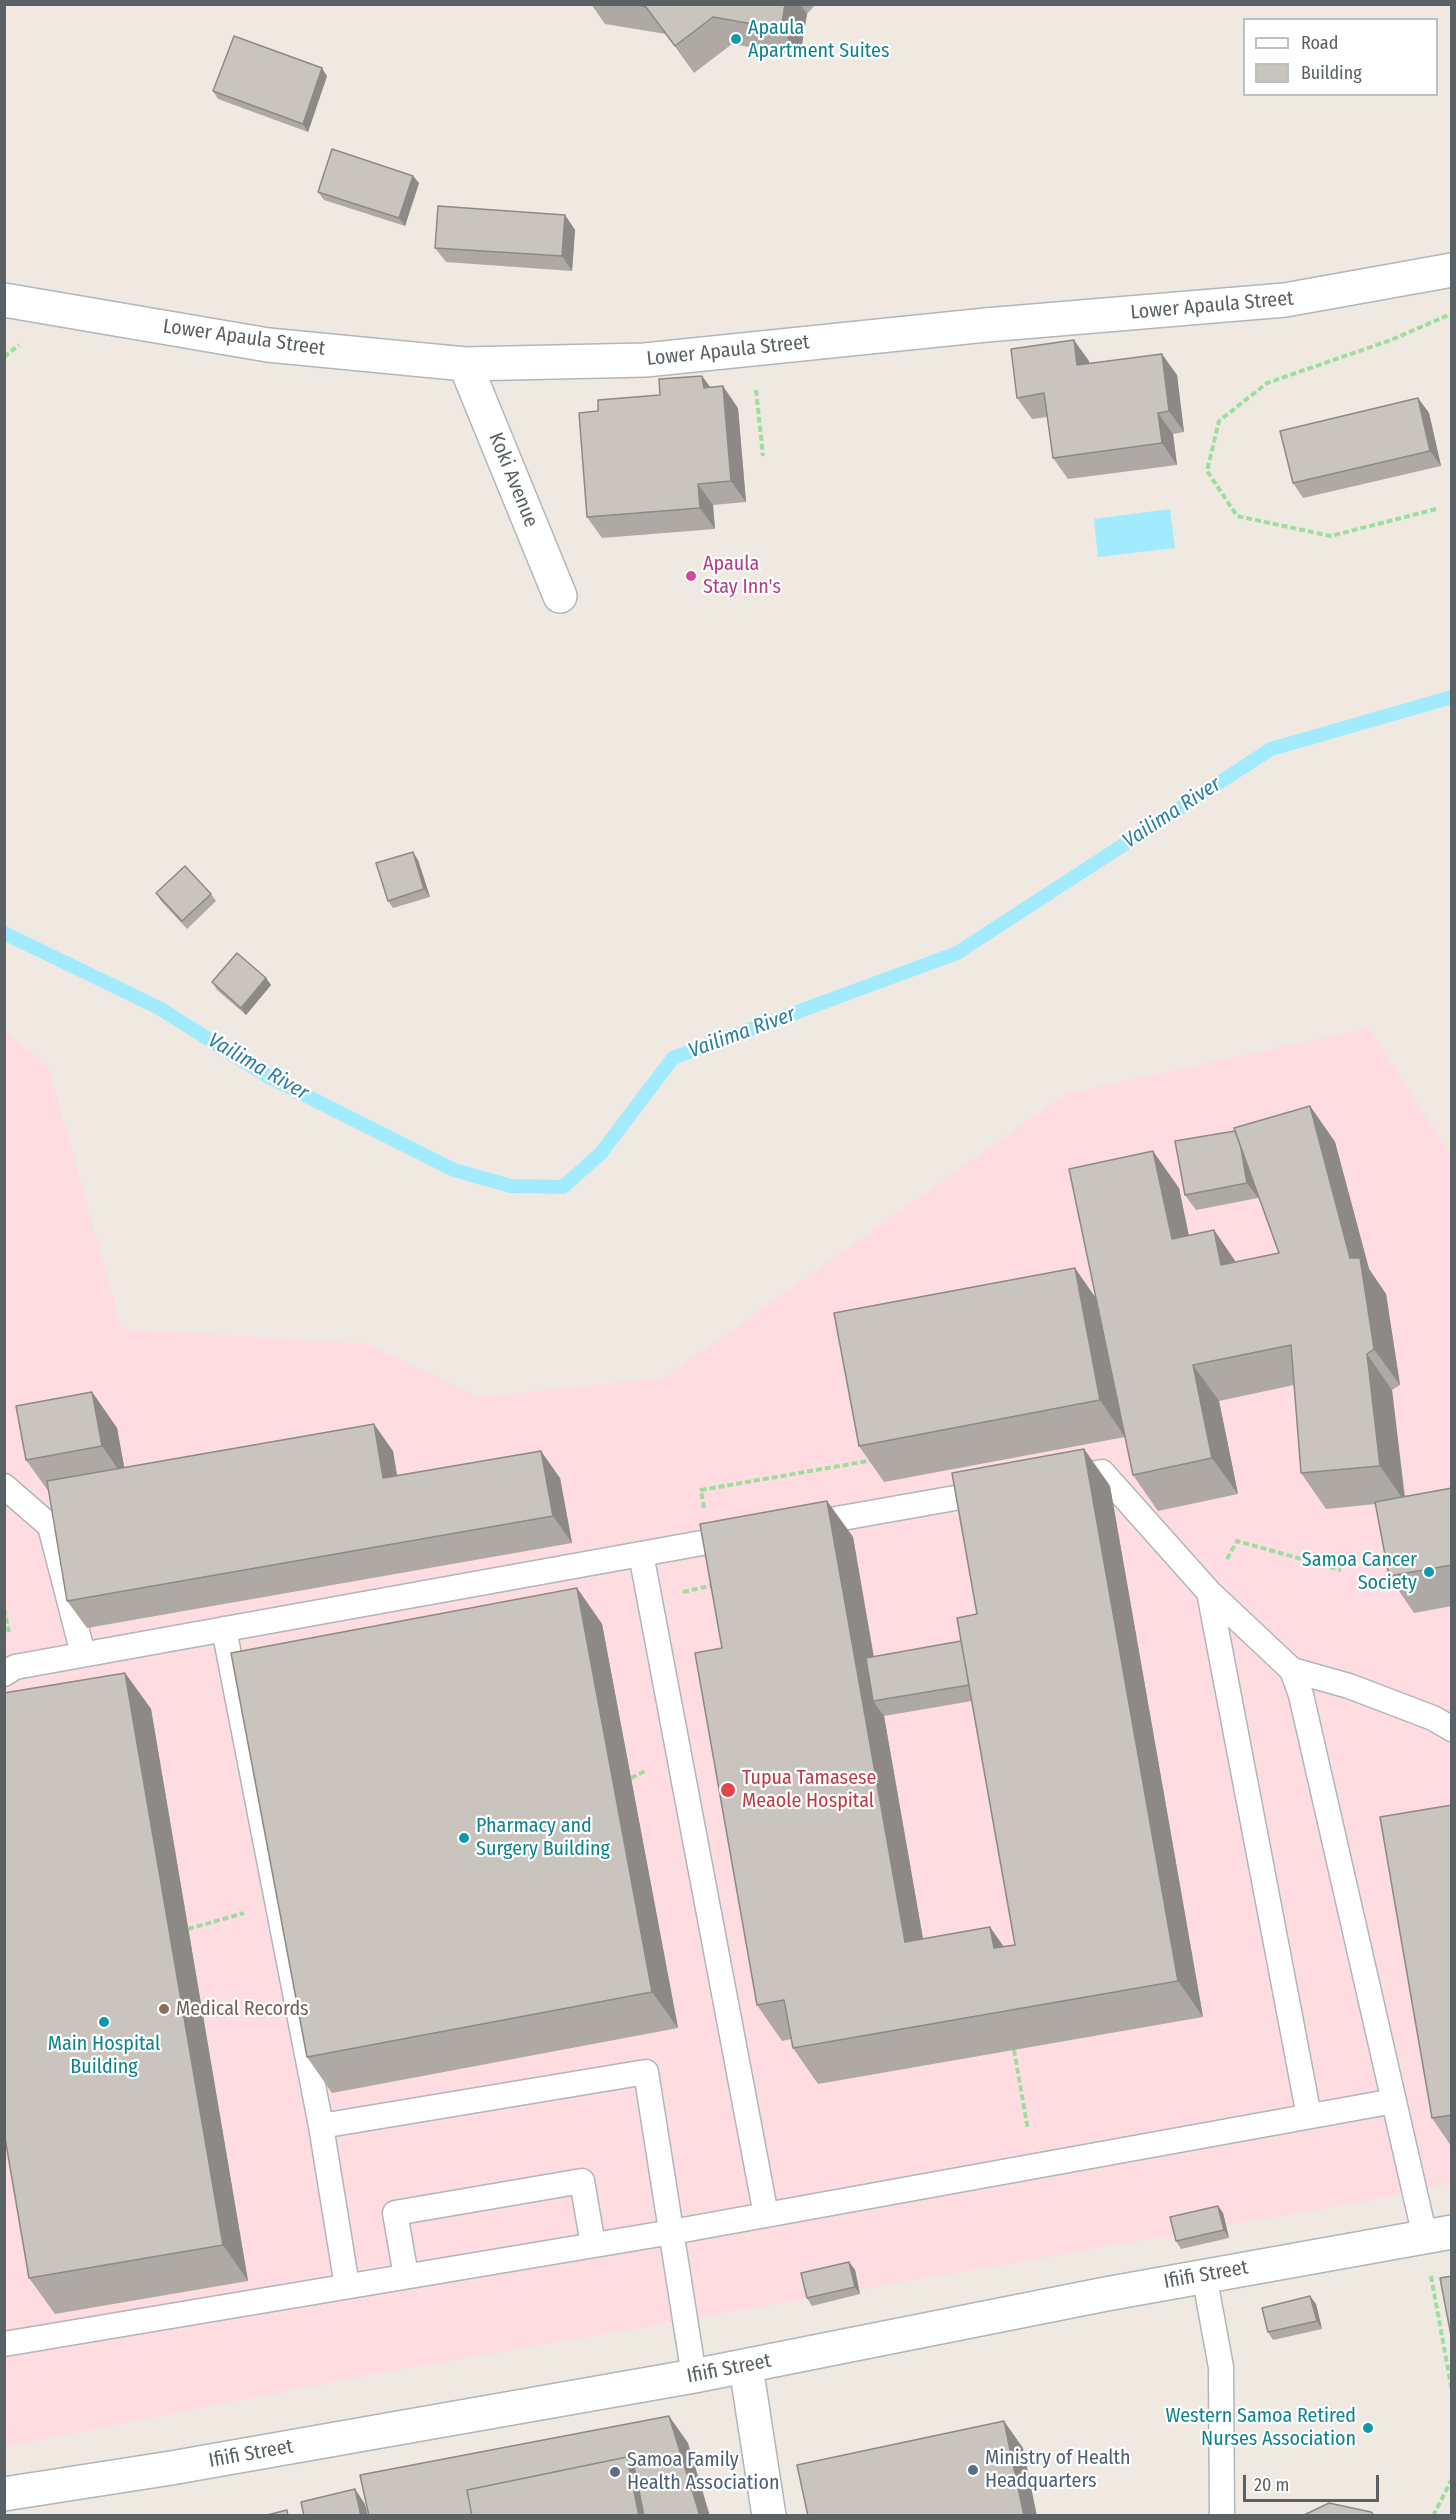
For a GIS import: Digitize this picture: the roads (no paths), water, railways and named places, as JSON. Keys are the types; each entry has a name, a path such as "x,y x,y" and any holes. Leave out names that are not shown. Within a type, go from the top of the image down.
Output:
{"street":[{"name":"Lower Apaula Street","path":"4,300 268,345 465,364 645,360 752,348 1285,300 1452,270"},
{"name":"Koki Avenue","path":"465,364 560,596"},
{"name":"Ifiifi Street","path":"6,2487 183,2466 746,2367 1204,2276 1438,2235"},
{"path":"746,2367 769,2516"}],"lane":[{"path":"1044,1482 1102,1472 1209,1592 1292,1670 1360,1690 1433,1718 1452,1729"},
{"path":"4,1486 50,1526 83,1654"},
{"path":"791,1527 1010,1488"},
{"path":"4,1674 15,1667 83,1654 757,1533"},
{"path":"641,1554 766,2215"},
{"path":"1209,1592 1309,2116"},
{"path":"224,1629 321,2126 347,2286"},
{"path":"1292,1670 1301,1695 1394,2101 1438,2235"},
{"path":"321,2126 646,2072 694,2376"},
{"path":"4,2344 672,2232 1394,2101"},
{"path":"406,2276 395,2213 582,2181 593,2245"},
{"path":"1204,2276 1221,2367 1222,2516"}],"water":[{"path":"1170,509 1175,548 1098,557 1094,519"}],"waterway":[{"name":"Vailima River","path":"4,933 159,1008 269,1077 454,1170 511,1186 563,1187 601,1153 673,1058 957,953 1271,749 1452,697"}],"place":[{"name":"Apaula Apartment Suites","path":"736,39"},
{"name":"Apaula Stay Inn's","path":"691,576"},
{"name":"Samoa Cancer Society","path":"1429,1572"},
{"name":"Tupua Tamasese Meaole Hospital","path":"728,1790"},
{"name":"Pharmacy and Surgery Building","path":"464,1838"},
{"name":"Medical Records","path":"164,2009"},
{"name":"Main Hospital Building","path":"104,2022"},
{"name":"Western Samoa Retired Nurses Association","path":"1368,2428"},
{"name":"Ministry of Health Headquarters","path":"973,2470"},
{"name":"Samoa Family Health Association","path":"615,2472"}]}
